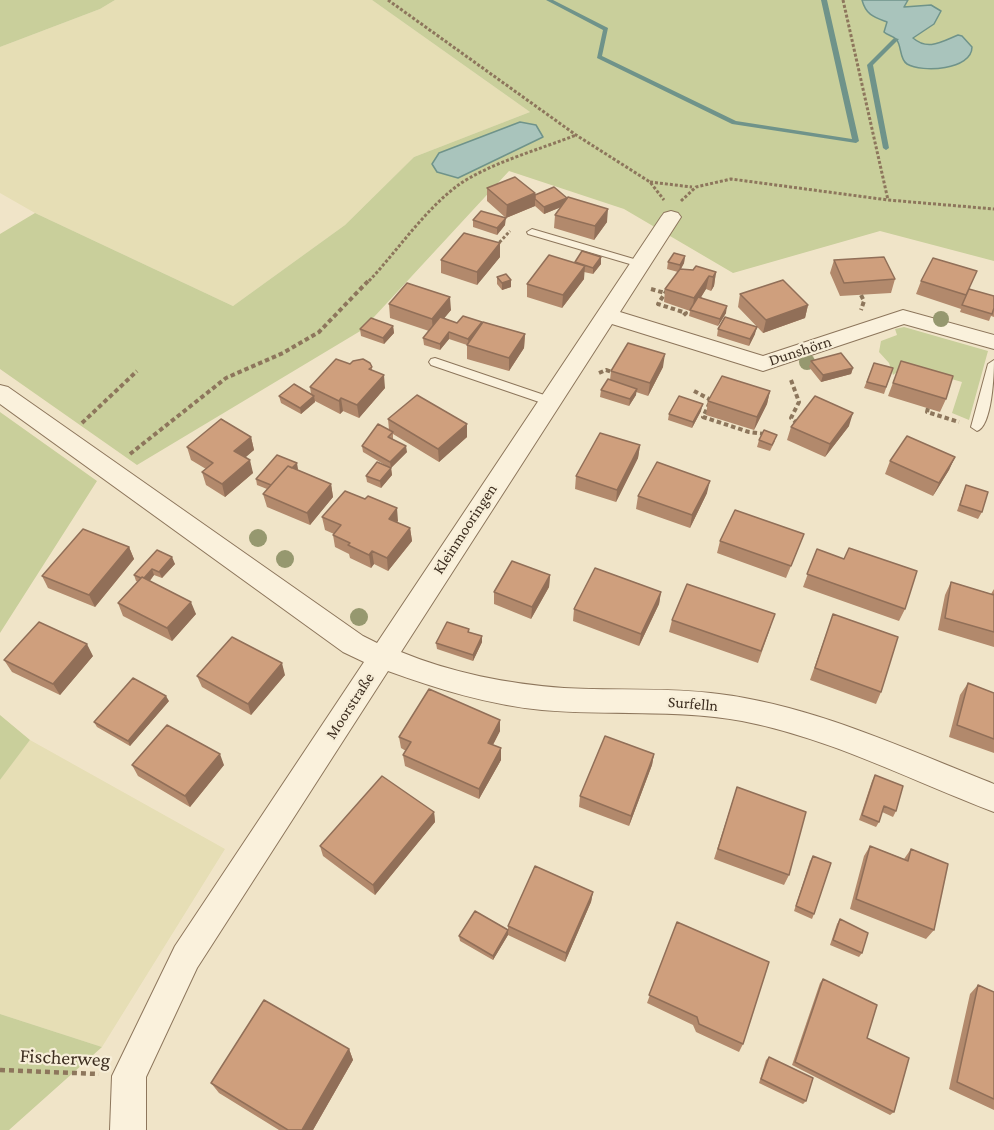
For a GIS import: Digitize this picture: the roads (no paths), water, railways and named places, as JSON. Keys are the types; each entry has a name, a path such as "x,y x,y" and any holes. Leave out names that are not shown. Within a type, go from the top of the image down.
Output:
{"street":[{"name":"Kleinmooringen","path":"381,657 671,217"},
{"name":"Dunshörn","path":"606,315 763,364 903,317 994,342"},
{"name":"Moorstraße","path":"1,394 353,644 381,657 186,957 129,1076 128,1130"},
{"name":"Surfelln","path":"381,657 478,687 541,698 683,702 760,713 855,744 994,798"}],"lane":[{"path":"532,232 640,264"},
{"path":"435,362 549,401"},
{"path":"977,427 994,364"}],"water":[{"path":"862,0 908,0 904,7 931,5 941,11 934,24 913,38 929,45 958,35 962,36 972,47 970,55 964,61 945,68 923,68 907,64 904,62 898,42 884,32 887,22 868,12"},
{"path":"520,122 536,125 543,137 458,178 437,172 432,164 439,153"}],"waterway":[{"path":"549,0 606,29 599,57 734,123 856,141 824,0"},
{"path":"886,148 870,65 896,39"}]}
